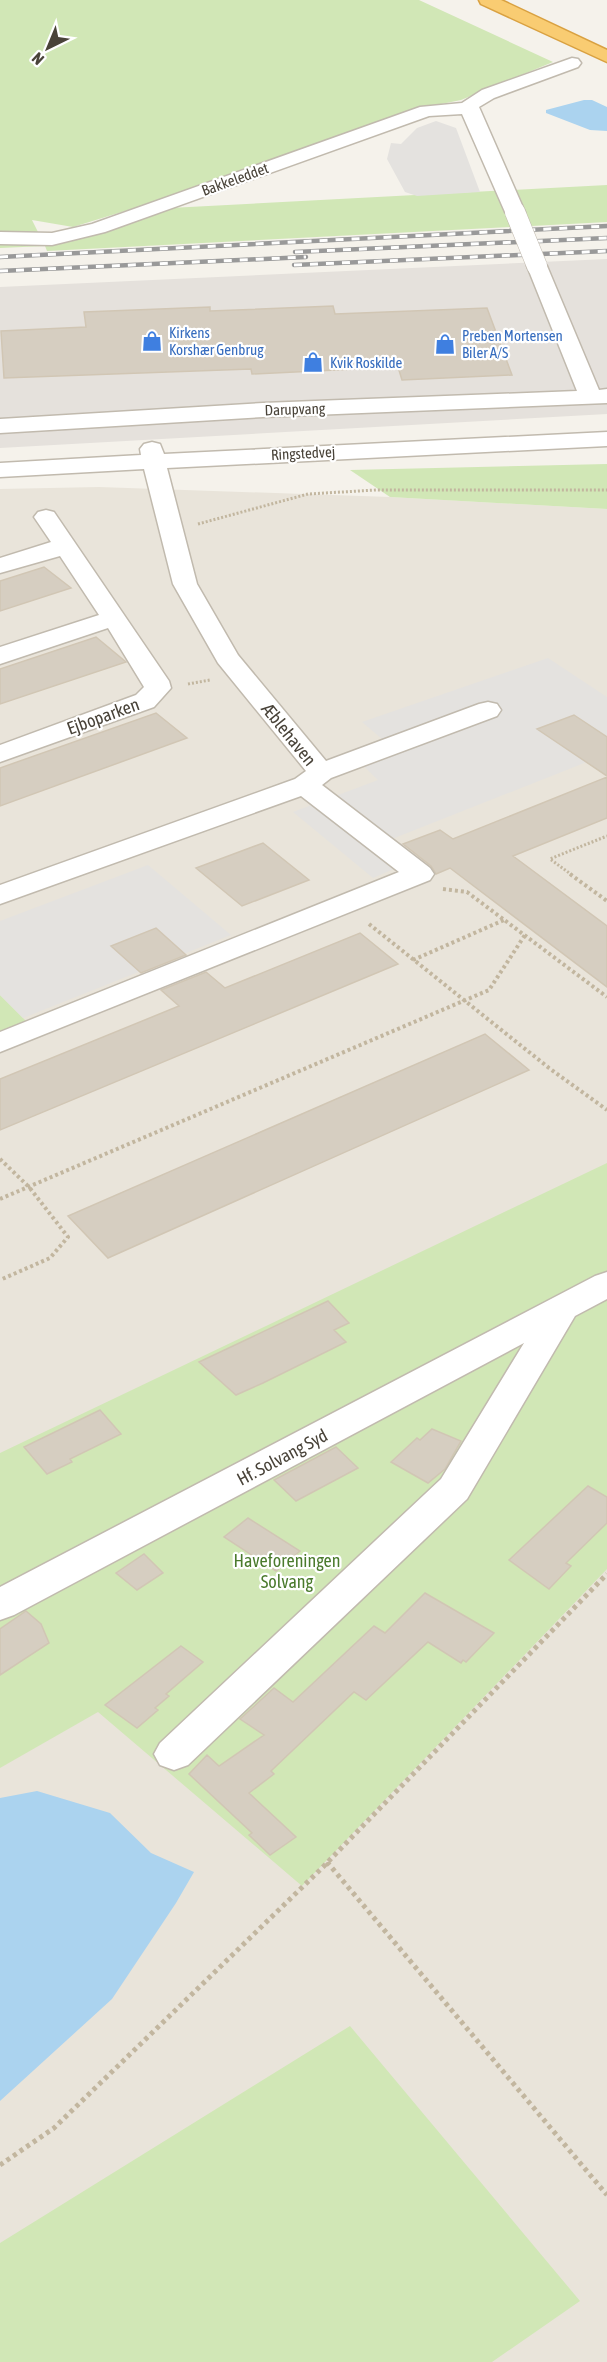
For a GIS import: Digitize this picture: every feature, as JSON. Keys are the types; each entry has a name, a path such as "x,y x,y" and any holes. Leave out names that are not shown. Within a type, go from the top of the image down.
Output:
{"highway":[{"path":"487,0 607,57"}],"street":[{"path":"469,108 470,104 488,94 572,63"},
{"name":"Darupvang","path":"0,426 263,410 599,396 537,266 469,108"},
{"name":"Bakkeleddet","path":"0,237 52,239 98,228 427,111 469,108"},
{"name":"Ringstedvej","path":"0,470 153,455 607,427"},
{"name":"Ringstedvej","path":"0,456 153,455 607,439"},
{"name":"Æblehaven","path":"0,895 313,779 227,658 185,584 153,455"},
{"name":"Ejboparken","path":"0,754 145,701 158,688 156,681 46,517"},
{"path":"0,566 65,546"},
{"path":"0,656 114,618"},
{"path":"0,1042 420,874 313,779 488,710"},
{"name":"Hf. Solvang Syd","path":"0,1605 607,1284"},
{"path":"174,1754 454,1489 563,1307"}],"path":[{"path":"171,531 308,494 376,490 607,490"},
{"path":"156,681 193,684 240,674"},
{"path":"607,836 550,859 607,901"},
{"path":"420,874 447,891 467,892 607,997"},
{"path":"345,904 549,1068 607,1110"},
{"path":"413,960 504,920"},
{"path":"0,1199 489,990 525,935"},
{"path":"0,1159 29,1187 68,1237 50,1258 0,1280"},
{"path":"0,2164 54,2128 327,1862 607,1574"},
{"path":"327,1862 607,2195"}],"shaded area":[{"path":"436,121 456,128 480,192 417,196 405,192 387,159 391,143 401,144 417,128"},
{"path":"607,259 607,414 0,448 0,287"},
{"path":"99,487 390,497 607,509 607,2362 0,2362 0,489"},
{"path":"548,658 607,697 607,754 392,839 412,861 373,878 293,812 378,780 350,753 382,739 362,722"},
{"path":"148,865 231,935 23,1018 0,995 0,921"}],"green space":[{"path":"0,0 419,0 553,62 461,100 421,108 193,190 73,227 32,220 45,246 0,248"},
{"path":"607,185 607,222 47,251 45,246 97,234 170,208"},
{"path":"607,464 607,509 390,497 350,470"},
{"path":"0,995 26,1021 0,1031"},
{"name":"Haveforeningen Solvang","path":"607,1163 607,1569 302,1886 98,1712 0,1768 0,1453"},
{"path":"350,2026 580,2301 492,2362 0,2362 0,2243"}],"water":[{"path":"592,100 607,107 607,131 590,130 546,113 546,110"},
{"path":"37,1791 110,1813 151,1853 194,1872 112,1999 0,2101 0,1798"}],"building":[{"path":"333,306 335,314 487,308 512,375 402,380 398,367 252,374 251,369 4,378 1,331 86,327 84,312 210,307 210,311"},
{"path":"44,567 71,588 0,611 0,581"},
{"path":"96,637 126,662 0,704 0,669"},
{"path":"156,713 187,738 0,806 0,768"},
{"path":"574,715 607,737 607,776 537,729"},
{"path":"607,777 607,818 513,856 607,926 607,987 450,868 436,874 431,866 403,844 440,830 453,839"},
{"path":"263,843 309,880 242,906 196,868"},
{"path":"156,928 186,955 141,973 111,946"},
{"path":"360,933 398,964 0,1130 0,1079 179,1006 161,990 206,972 225,988"},
{"path":"485,1034 529,1070 108,1258 68,1216"},
{"path":"328,1301 349,1323 334,1330 346,1342 263,1383 236,1395 199,1362"},
{"path":"100,1410 121,1434 70,1459 72,1462 47,1474 24,1447"},
{"path":"432,1429 461,1441 445,1469 428,1483 391,1462 417,1438 420,1440"},
{"path":"336,1447 358,1468 296,1501 274,1480"},
{"path":"588,1486 607,1497 607,1523 566,1563 571,1566 549,1589 509,1560"},
{"path":"248,1518 300,1551 276,1571 224,1537"},
{"path":"144,1554 163,1573 137,1590 116,1573"},
{"path":"425,1593 494,1633 466,1662 463,1660 461,1663 428,1642 366,1700 354,1692 271,1771 274,1774 249,1793 296,1837 270,1855 249,1835 252,1833 189,1774 207,1755 219,1766 264,1735 240,1719 274,1688 293,1702 374,1626 385,1633"},
{"path":"26,1611 41,1624 49,1643 0,1675 0,1629"},
{"path":"181,1646 203,1662 166,1694 169,1696 155,1708 158,1710 137,1728 105,1705"}],"railway":[{"path":"0,257 607,226"},
{"path":"295,252 607,238"},
{"path":"294,265 607,251"},
{"path":"0,271 306,257"}],"place":[{"name":"Kirkens Korshær Genbrug","path":"152,341"},
{"name":"Preben Mortensen Biler A/S","path":"445,344"},
{"name":"Kvik Roskilde","path":"313,362"}]}
